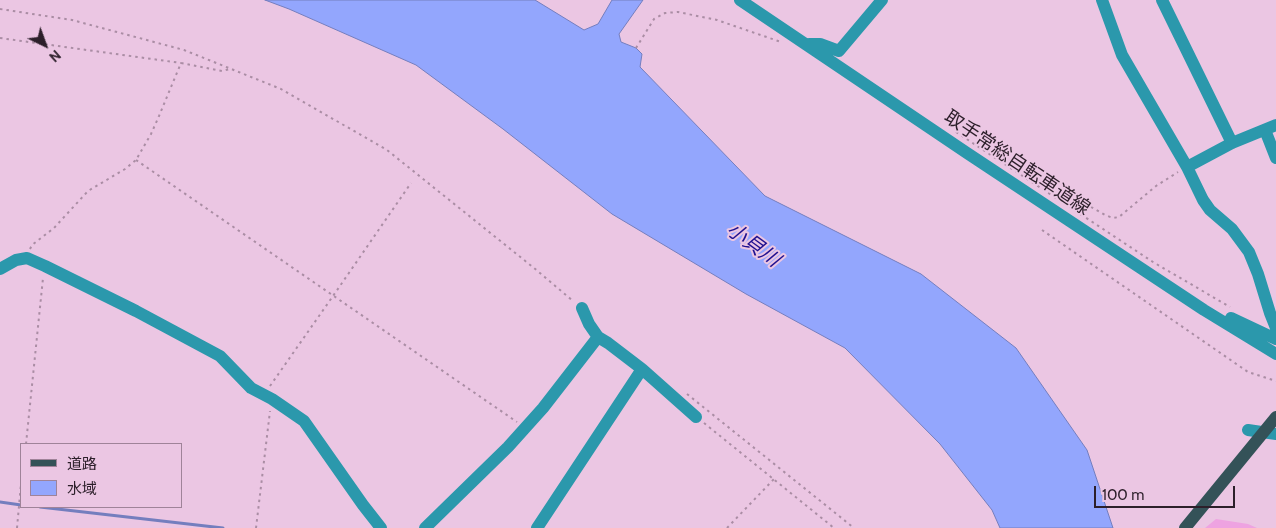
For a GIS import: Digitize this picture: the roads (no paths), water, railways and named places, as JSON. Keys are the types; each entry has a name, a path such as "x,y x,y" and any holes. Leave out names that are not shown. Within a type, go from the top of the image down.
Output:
{"main road":[{"path":"1185,528 1276,418"}],"street":[{"name":"取手常総自転車道線","path":"740,0 966,153 1204,310 1276,354"},
{"path":"807,44 820,44 839,51 882,0"},
{"path":"1102,0 1122,55 1187,167 1196,188 1210,210 1232,229 1249,252 1273,312 1276,328"},
{"path":"1162,0 1232,144"},
{"path":"1187,167 1270,127 1276,158"},
{"path":"0,270 16,260 27,258 136,311 220,356 251,388 304,421 362,505 381,528"},
{"path":"582,308 589,324 598,337 608,342 642,369 696,417"},
{"path":"1204,310 1209,308 1276,339"},
{"path":"425,528 471,484 543,408 598,337"},
{"path":"537,528 642,369"},
{"path":"1248,430 1276,434"}],"water":[{"name":"小貝川","path":"265,0 535,0 584,30 598,24 612,0 643,0 619,34 621,42 636,48 642,54 640,67 765,196 921,274 1016,348 1087,450 1113,528 1000,528 992,510 940,444 845,348 746,294 612,214 503,129 416,65"}],"waterway":[{"path":"0,502 20,505"},
{"path":"49,508 223,528"}]}
